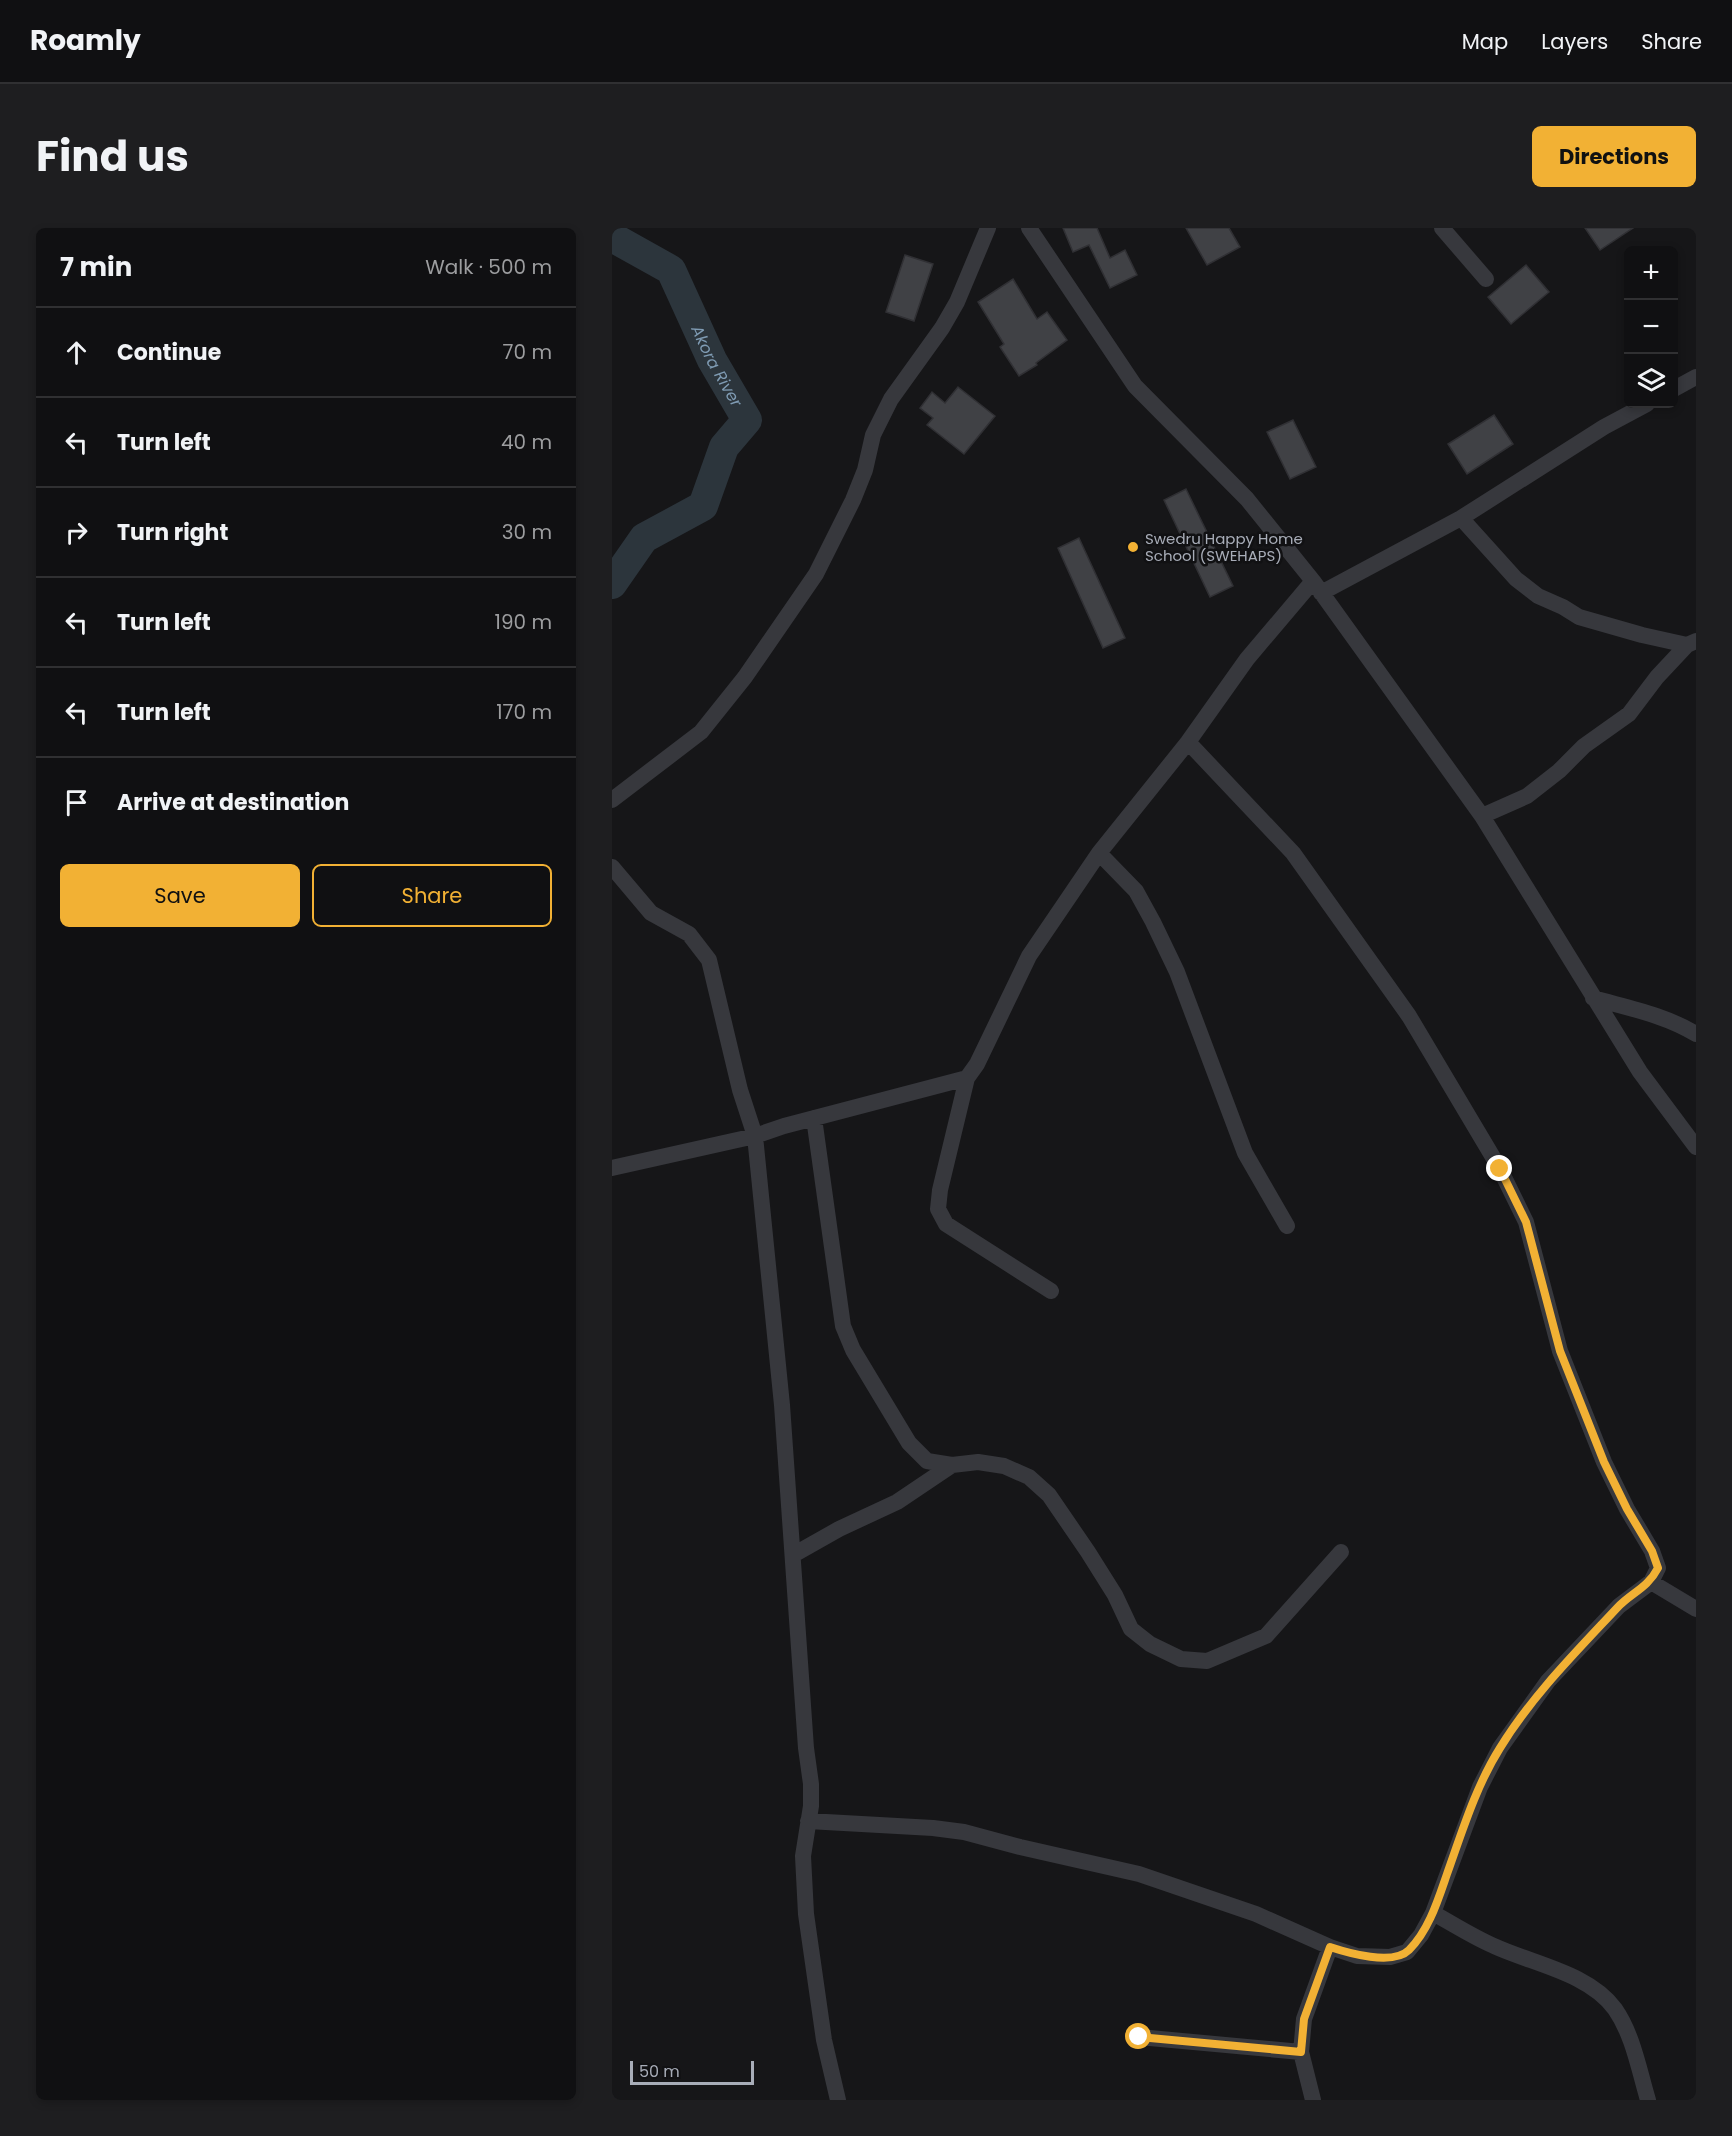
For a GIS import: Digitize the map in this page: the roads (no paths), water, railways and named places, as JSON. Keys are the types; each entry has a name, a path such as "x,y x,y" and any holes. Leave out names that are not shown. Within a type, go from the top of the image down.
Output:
{"street":[{"path":"612,800 701,732 745,677 816,574 853,500 865,470 873,435 891,399 942,328 957,302 988,228"},
{"path":"1029,228 1136,386 1247,500 1317,587 1482,816 1640,1072 1696,1147"},
{"path":"1442,228 1486,279"},
{"path":"1678,387 1696,377"},
{"path":"1051,1291 946,1224 938,1209 940,1190 967,1078 977,1064 1029,956 1099,853 1188,741 1247,659 1317,587 1461,518 1604,427 1640,408"},
{"path":"1461,518 1516,579 1538,596 1579,617 1642,635 1692,643"},
{"path":"1482,816 1527,796 1559,771 1584,746 1629,714 1657,677 1692,643"},
{"path":"808,1821 912,1826 963,1832 1139,1874 1256,1914 1330,1947 1357,1956 1390,1957 1407,1952 1421,1935 1433,1913 1480,1786 1500,1748 1548,1681 1619,1606 1651,1582 1658,1568 1652,1551 1627,1509 1604,1462 1560,1351 1526,1222 1500,1169 1409,1016 1293,853 1188,741"},
{"path":"1099,853 1136,891 1153,922 1177,972 1245,1153 1287,1226"},
{"path":"612,867 651,913 689,934 709,960 740,1090 755,1136 782,1405 806,1748 811,1784 803,1856 806,1914 824,2040 838,2100"},
{"path":"1593,998 1643,1011 1696,1034"},
{"path":"612,1168 755,1136 967,1078"},
{"path":"814,1118 843,1326 853,1350 909,1443 927,1461 952,1465 978,1462 1004,1466 1029,1477 1049,1495 1088,1552 1115,1595 1131,1629 1150,1644 1181,1659 1208,1661 1266,1636 1341,1552"},
{"path":"793,1555 839,1529 897,1502 952,1465"},
{"path":"1651,1582 1696,1609"},
{"path":"1433,1913 1491,1945 1529,1961 1572,1975 1599,1993 1615,2010 1631,2041 1648,2100"},
{"path":"1312,2100 1301,2052 1304,2019 1330,1947"},
{"path":"1139,2037 1301,2052"}],"waterway":[{"name":"Akora River","path":"612,237 671,270 712,360 747,420 724,447 703,506 644,538 612,584"}],"place":[{"name":"Swedru Happy Home School (SWEHAPS)","path":"1133,547"}]}
